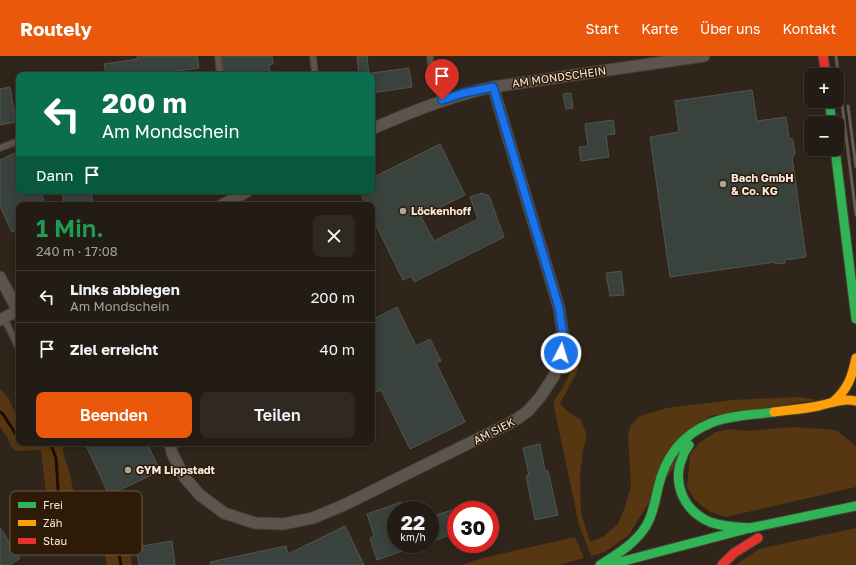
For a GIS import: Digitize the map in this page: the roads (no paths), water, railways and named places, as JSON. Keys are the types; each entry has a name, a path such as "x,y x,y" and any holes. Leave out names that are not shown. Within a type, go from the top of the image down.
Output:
{"main road":[{"path":"823,56 825,68"},
{"path":"836,156 856,319"},
{"path":"833,402 840,396 848,385 856,358"},
{"path":"600,565 629,546 640,535 651,517 658,482 670,454 684,438 701,426 721,419 818,406 844,399 856,400"},
{"path":"750,528 717,525 702,519 685,502 678,479 680,463 686,450 695,438 716,428 732,424 825,413"},
{"path":"608,565 750,528 856,506"},
{"path":"722,565 734,553 762,537 731,544"}],"street":[{"name":"AM MONDSCHEIN","path":"375,128 442,100 464,93 493,87 677,58 704,56"},
{"name":"AM SIEK","path":"171,446 172,453 185,478 200,495 224,513 254,523 284,524 313,518 344,505 504,426 528,411 541,396 554,376 561,353 563,335 559,308 493,87"},
{"path":"226,202 237,194"},
{"path":"0,277 16,306"},
{"path":"2,319 16,311"}],"lane":[{"path":"218,56 220,72"},
{"path":"313,56 315,72"},
{"path":"430,56 431,67 442,100"},
{"path":"0,148 16,142"},
{"path":"2,319 16,344"}],"waterway":[{"path":"0,412 3,414 16,434"},
{"path":"51,446 56,458 58,491"},
{"path":"119,555 121,565"}],"railway":[{"path":"836,56 856,215"},
{"path":"848,106 856,167"}],"place":[{"name":"Bach GmbH & Co. KG","path":"723,184"},
{"name":"Löckenhoff","path":"403,211"},
{"name":"GYM Lippstadt","path":"128,470"}]}
